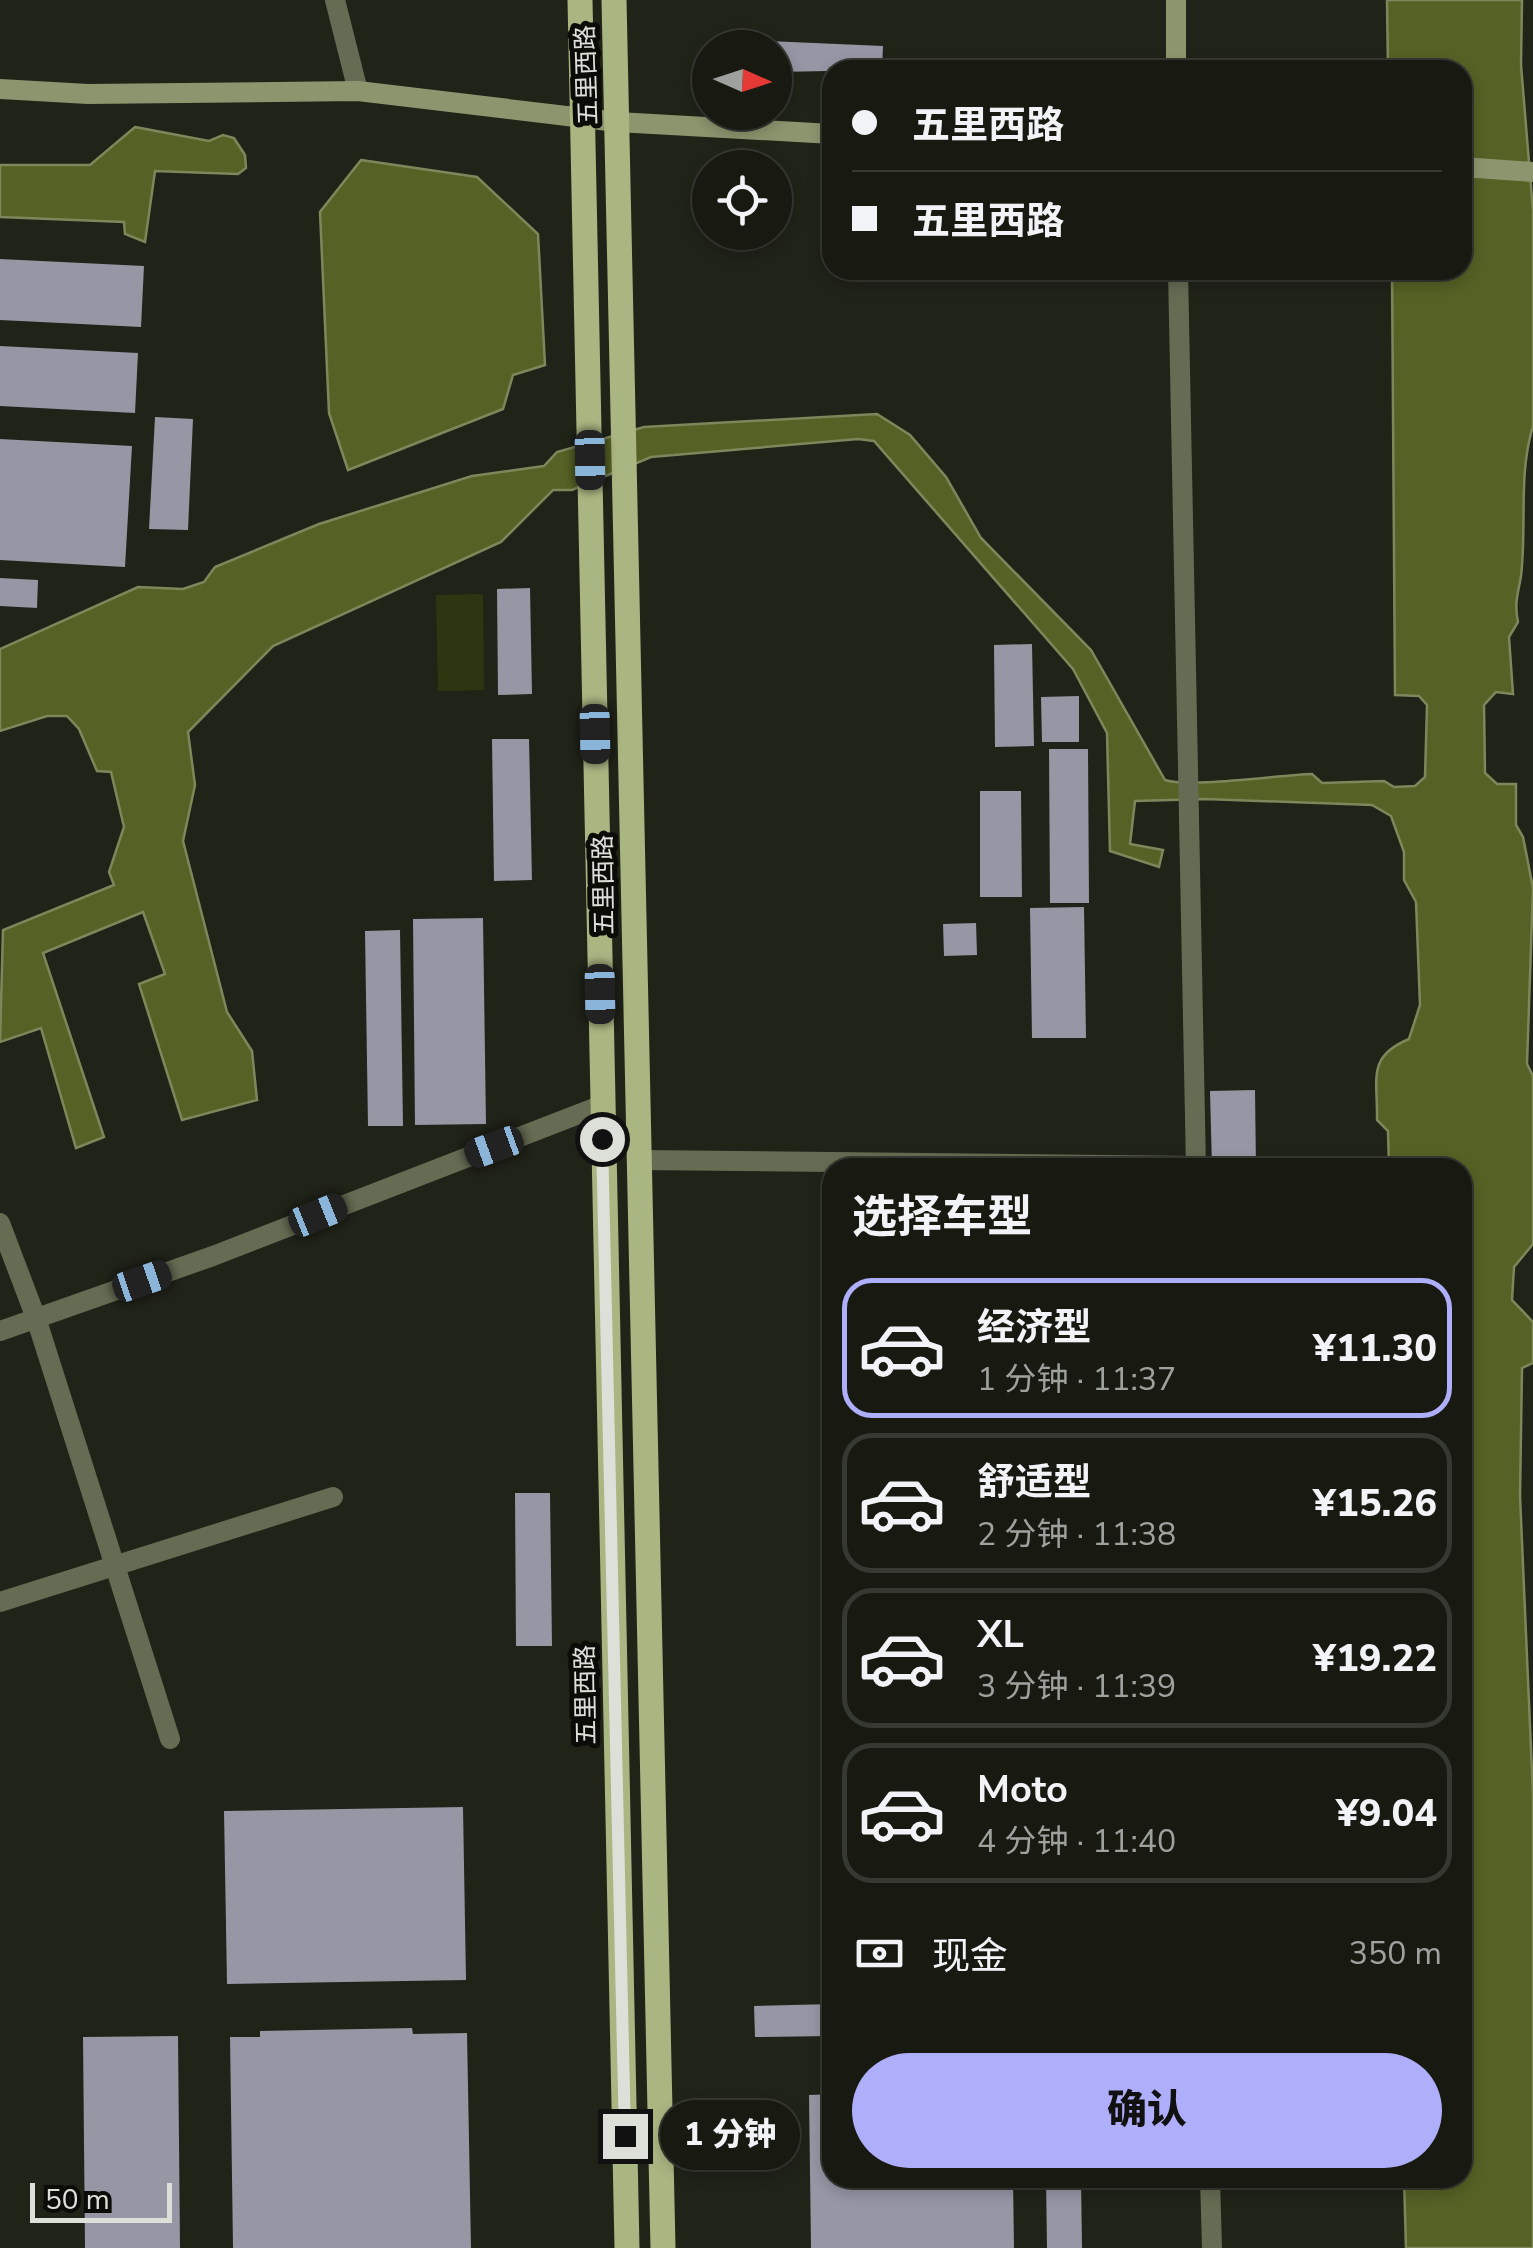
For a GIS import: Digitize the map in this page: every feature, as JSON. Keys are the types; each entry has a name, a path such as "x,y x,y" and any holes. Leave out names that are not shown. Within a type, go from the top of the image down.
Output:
{"main road":[{"name":"五里西路","path":"580,0 628,2248"},
{"name":"五里西路","path":"614,0 663,2248"},
{"path":"1176,0 1176,60"},
{"path":"0,89 88,94 358,91 582,119 822,133"},
{"path":"1472,169 1533,172"}],"street":[{"path":"335,0 358,91"},
{"path":"1178,280 1196,1158"},
{"path":"0,1331 213,1256 602,1105"},
{"path":"639,1160 822,1162"},
{"path":"0,1223 36,1318 170,1739"},
{"path":"0,1602 333,1497"},
{"path":"1210,2188 1212,2248"}],"shaded area":[{"path":"1387,0 1522,0 1521,65 1533,211 1533,426 1524,482 1518,622 1509,637 1513,694 1496,692 1484,705 1485,773 1497,784 1516,784 1516,825 1523,837 1533,888 1527,1064 1533,1076 1533,1244 1514,1267 1512,1300 1533,1322 1533,1363 1522,1368 1520,1496 1533,1795 1533,2248 1406,2248 1404,2188 1472,2188 1472,1158 1389,1158 1388,1131 1377,1120 1376,1081 1380,1062 1386,1053 1409,1039 1420,1005 1416,902 1404,880 1404,852 1391,816 1372,805 1206,799 1135,801 1130,844 1163,850 1159,867 1110,851 1107,733 1073,669 874,441 858,439 651,457 572,490 553,490 501,542 273,646 188,732 195,785 183,841 227,1012 252,1051 257,1100 182,1120 139,984 165,974 143,912 43,953 104,1137 76,1148 41,1028 0,1042 3,930 114,885 109,872 124,827 111,772 97,771 79,729 67,716 47,716 0,731 0,649 138,587 183,589 204,582 215,567 319,524 472,476 544,466 557,452 644,427 877,414 910,435 946,477 981,538 1091,650 1165,780 1213,782 1312,774 1322,783 1384,781 1394,787 1415,786 1425,777 1427,705 1419,696 1395,695 1392,280 1472,280 1472,60 1388,60"},
{"path":"135,127 209,141 223,135 234,138 245,155 246,168 238,174 155,171 145,242 125,234 124,222 0,217 0,165 90,165"},
{"path":"361,160 477,177 538,234 545,365 513,375 503,409 348,470 329,413 320,212"},
{"path":"483,594 484,690 438,691 436,595"}],"building":[{"path":"792,42 883,46 882,60 822,60 822,71 792,72"},
{"path":"0,259 144,266 141,327 0,320"},
{"path":"0,346 138,353 135,413 0,406"},
{"path":"155,417 193,419 188,530 149,529"},
{"path":"0,439 132,446 125,567 0,560"},
{"path":"0,578 38,580 37,608 0,606"},
{"path":"530,588 532,694 498,695 497,589"},
{"path":"1032,644 1034,746 995,747 994,645"},
{"path":"1079,696 1079,742 1042,742 1041,697"},
{"path":"492,739 529,739 532,880 494,881"},
{"path":"1049,749 1088,749 1089,903 1050,903"},
{"path":"980,791 1021,791 1022,897 980,897"},
{"path":"1084,907 1086,1038 1032,1038 1030,908"},
{"path":"483,918 486,1124 415,1125 413,919"},
{"path":"976,923 977,955 944,956 943,924"},
{"path":"400,930 403,1126 368,1126 365,931"},
{"path":"1255,1090 1256,1158 1212,1158 1210,1091"},
{"path":"515,1493 550,1493 552,1646 516,1646"},
{"path":"463,1807 466,1980 227,1984 224,1811"},
{"path":"822,2004 822,2036 755,2037 754,2006"},
{"path":"412,2028 413,2034 467,2033 471,2248 233,2248 230,2037 260,2037 260,2031"},
{"path":"178,2036 180,2248 85,2248 83,2037"},
{"path":"822,2094 822,2188 1013,2188 1014,2248 811,2248 809,2095"},
{"path":"1046,2188 1081,2188 1082,2248 1047,2248"}],"route":[{"path":"602,1139 625,2136"}]}
